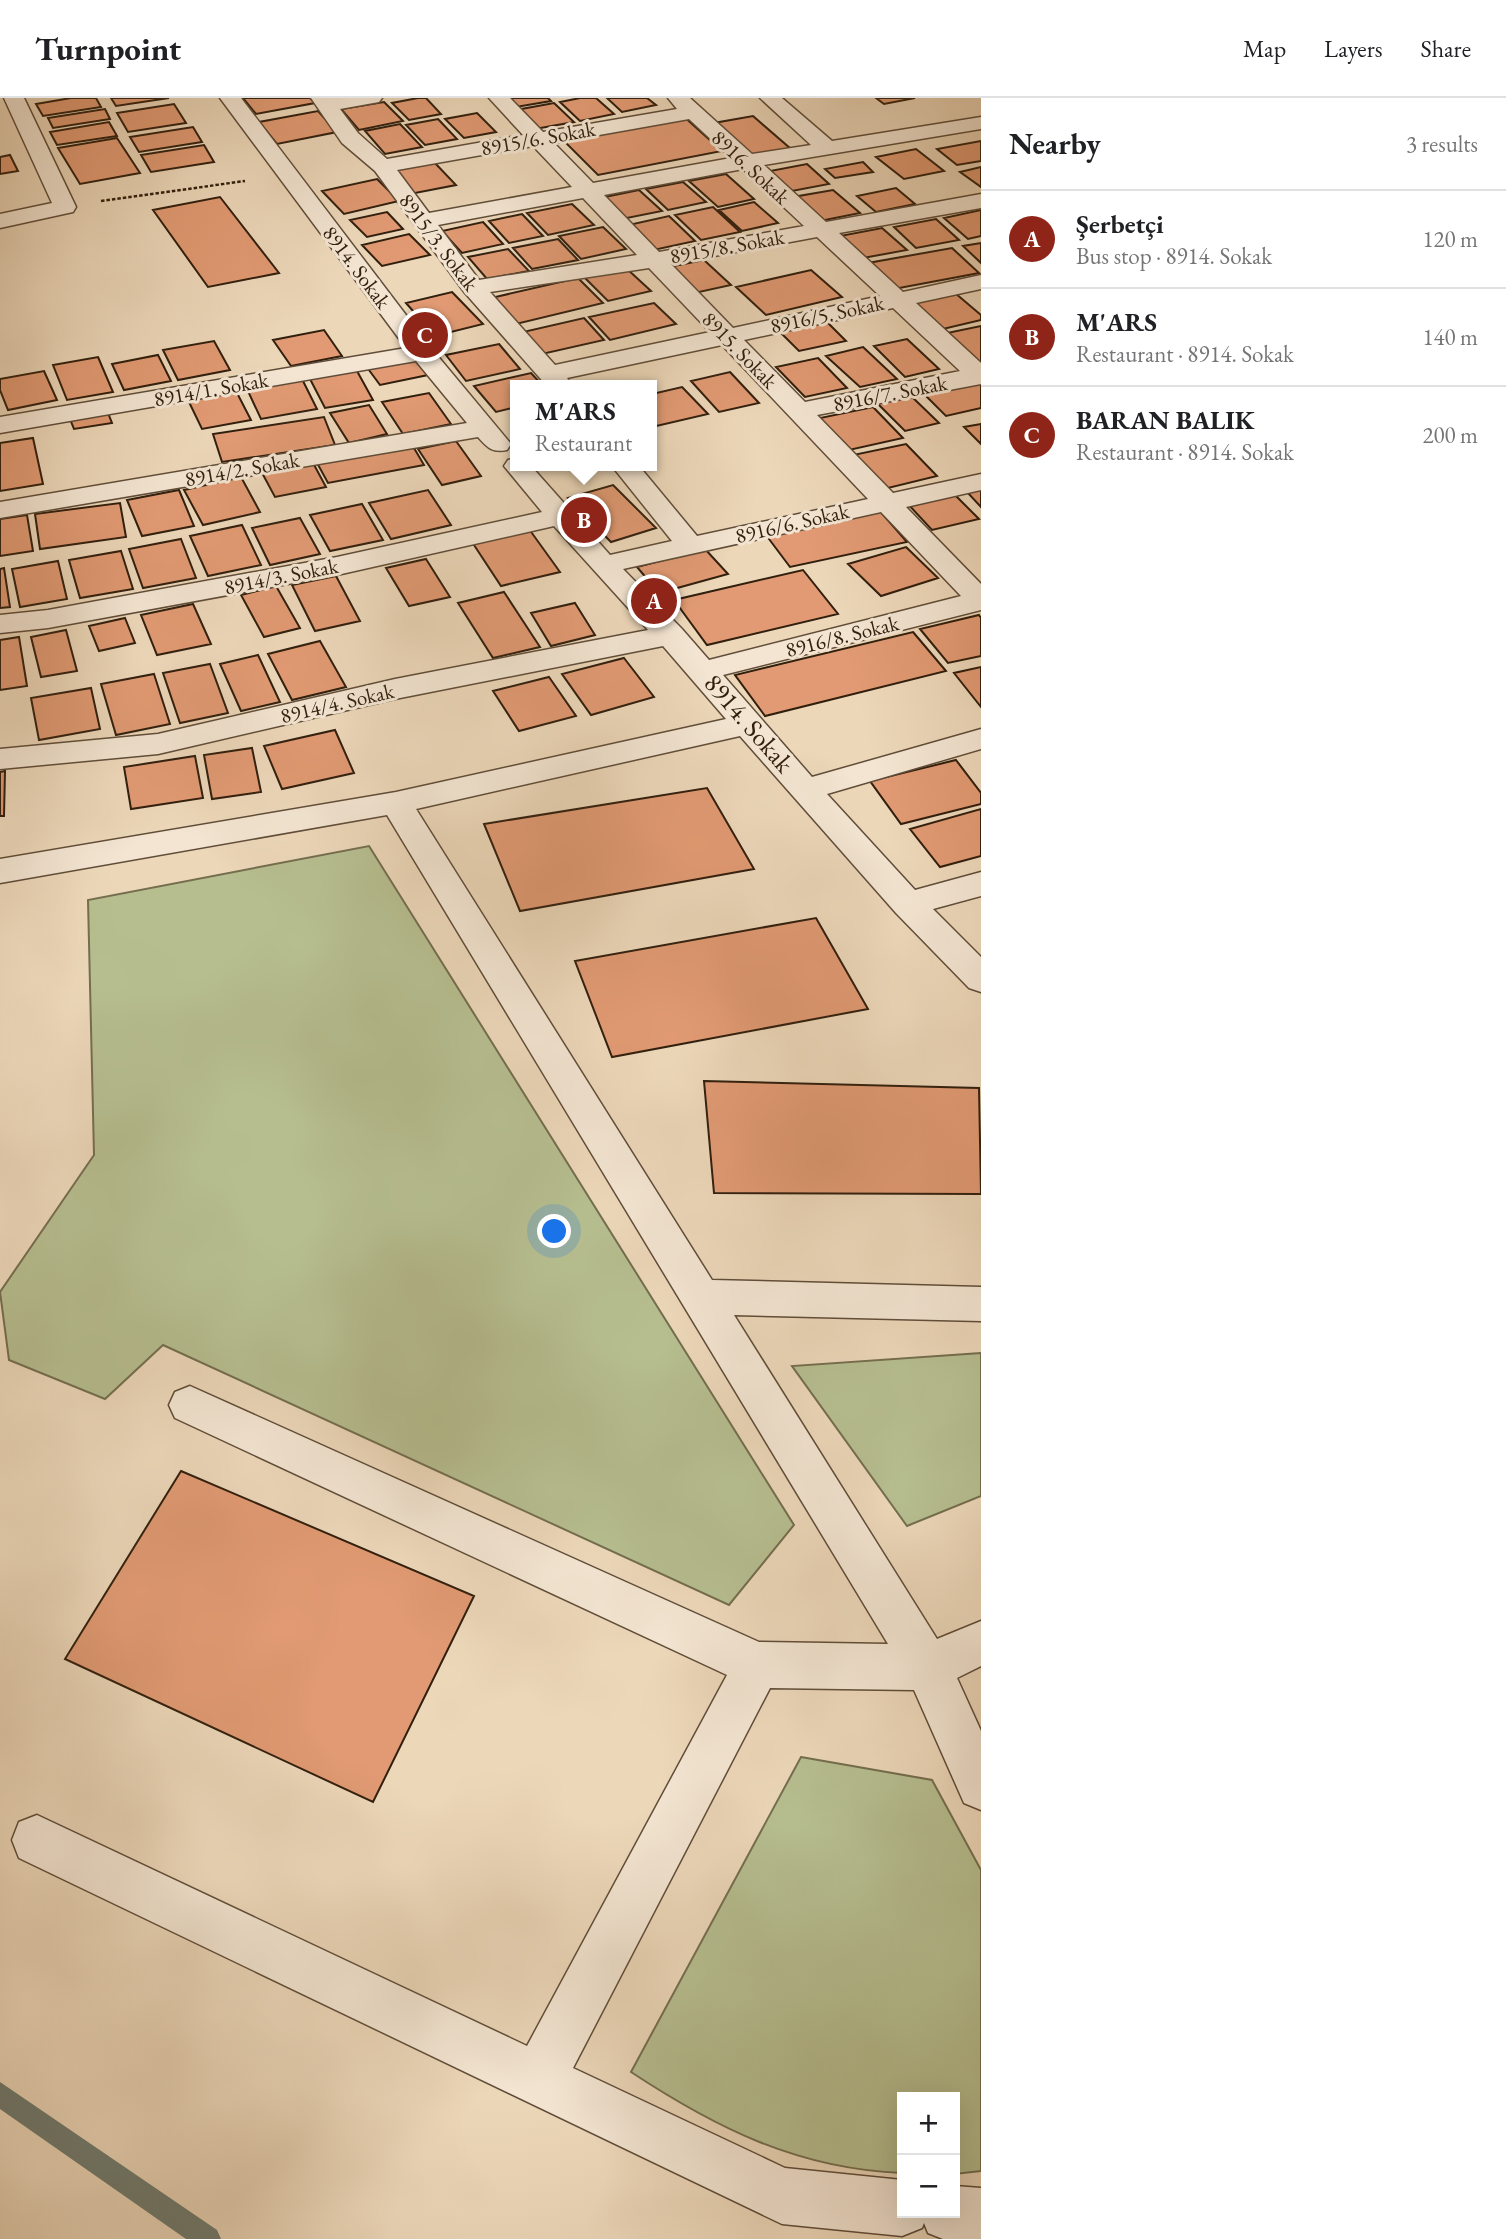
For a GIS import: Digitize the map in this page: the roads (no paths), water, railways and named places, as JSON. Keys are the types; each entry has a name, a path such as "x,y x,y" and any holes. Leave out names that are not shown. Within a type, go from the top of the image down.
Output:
{"street":[{"path":"0,221 65,206 14,98"},
{"name":"8914. Sokak","path":"230,98 422,354 510,458"},
{"path":"324,102 372,98"},
{"name":"8915. Sokak","path":"499,98 981,601"},
{"path":"770,98 828,149"},
{"name":"8915/3. Sokak","path":"324,102 350,138 383,166 473,288 555,380"},
{"name":"8915/6. Sokak","path":"383,166 686,105"},
{"name":"8916. Sokak","path":"686,105 819,230 981,375"},
{"path":"423,221 746,162 981,123"},
{"name":"8915/8. Sokak","path":"473,288 653,260 981,201"},
{"name":"8916/5. Sokak","path":"555,380 727,336 981,282"},
{"name":"8914/1. Sokak","path":"0,425 422,354"},
{"name":"8916/7. Sokak","path":"799,411 981,375"},
{"name":"8914/2. Sokak","path":"0,510 485,428"},
{"name":"8914. Sokak","path":"521,471 603,565 672,635 908,904 981,979"},
{"path":"629,471 691,546"},
{"name":"8916/6. Sokak","path":"603,565 981,482"},
{"name":"8914/3. Sokak","path":"0,624 48,619 337,566 561,516"},
{"name":"8916/8. Sokak","path":"703,671 981,601"},
{"name":"8914/4. Sokak","path":"0,759 158,744 395,689 672,635"},
{"path":"0,871 396,803 748,724"},
{"path":"806,789 981,739"},
{"path":"396,803 928,1667 981,1786"},
{"path":"908,904 981,884"},
{"path":"702,1297 981,1304"},
{"path":"190,1405 757,1665 928,1667 981,1643"},
{"path":"538,2079 757,1665"},
{"path":"37,1840 782,2196 897,2208"},
{"path":"960,2214 981,2216"}],"waterway":[{"path":"0,2094 208,2239"}],"place":[{"name":"BARAN BALIK","path":"425,335"},
{"name":"M'ARS","path":"584,520"},
{"name":"Şerbetçi","path":"654,601"}]}
